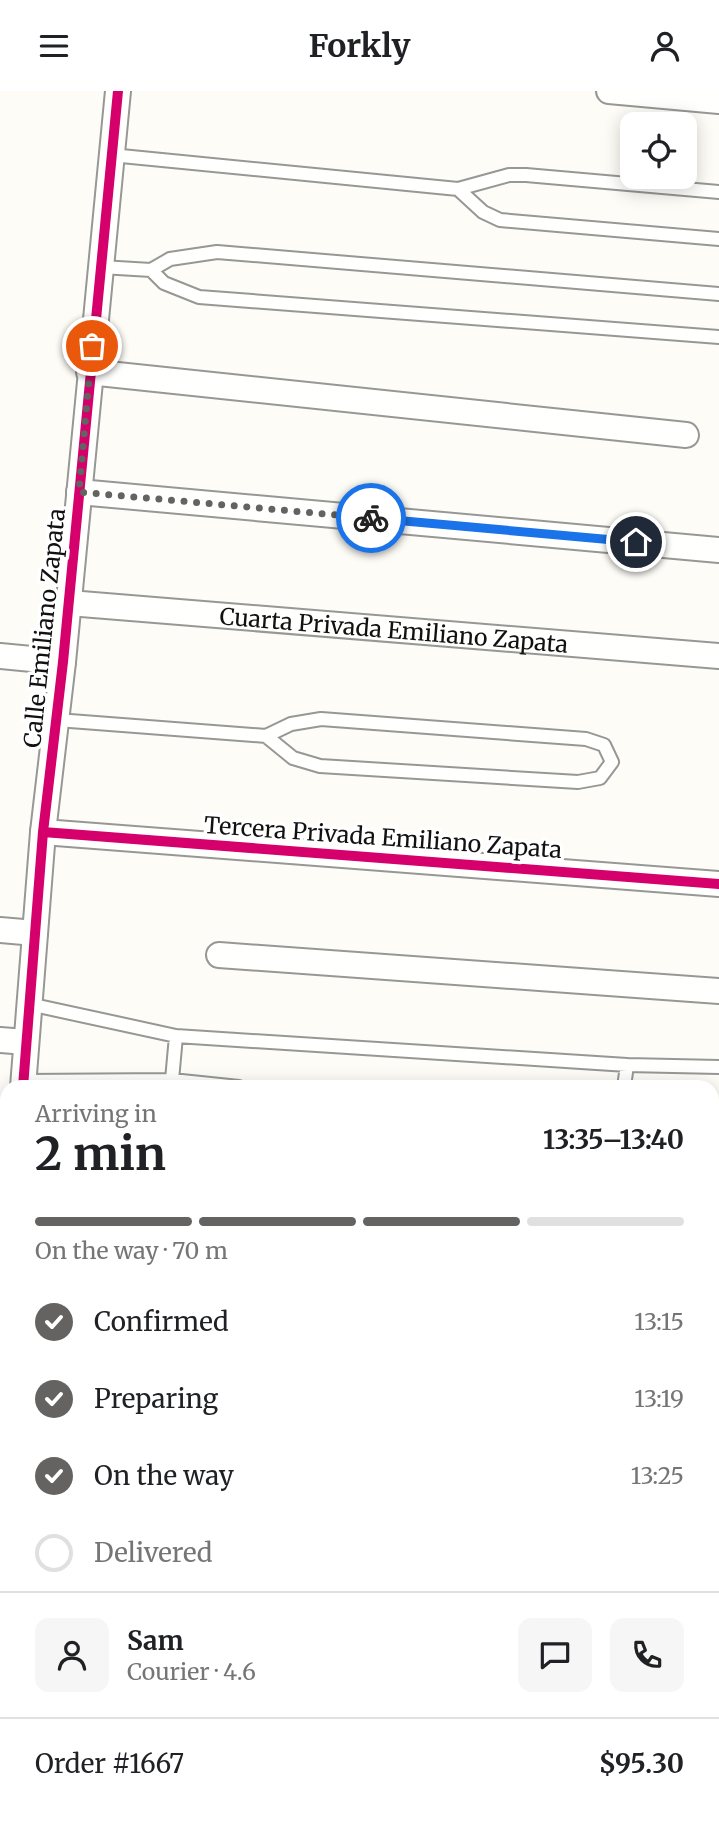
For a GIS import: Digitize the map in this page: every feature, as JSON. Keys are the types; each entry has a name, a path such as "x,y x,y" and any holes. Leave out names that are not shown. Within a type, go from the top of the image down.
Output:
{"street":[{"name":"Calle Emiliano Zapata","path":"24,1080 43,832 69,603 118,91"},
{"path":"609,91 719,101"},
{"path":"89,372 686,435"},
{"path":"79,492 719,550"},
{"name":"Cuarta Privada Emiliano Zapata","path":"69,603 719,656"},
{"path":"0,656 63,662"},
{"name":"Tercera Privada Emiliano Zapata","path":"43,832 719,884"},
{"path":"0,930 35,933"},
{"path":"219,955 719,991"},
{"path":"0,1040 26,1042"}],"lane":[{"path":"111,155 458,189 509,176 526,175 719,191"},
{"path":"458,189 483,212 500,220 719,239"},
{"path":"101,267 151,270 170,259 217,252 719,294"},
{"path":"151,270 164,283 199,297 719,337"},
{"path":"57,720 266,736 291,724 321,719 586,739 604,744 612,762 600,778 578,782 320,766 293,758 266,736"},
{"path":"30,1005 176,1036 627,1065 719,1067"},
{"path":"173,1080 176,1036"},
{"path":"625,1080 627,1065"}],"cycle path":[{"path":"24,1080 43,832 63,662 118,91"},
{"path":"43,832 719,884"}],"way so far":[{"path":"92,346 79,492 371,518"}],"route":[{"path":"371,518 636,542"}]}
